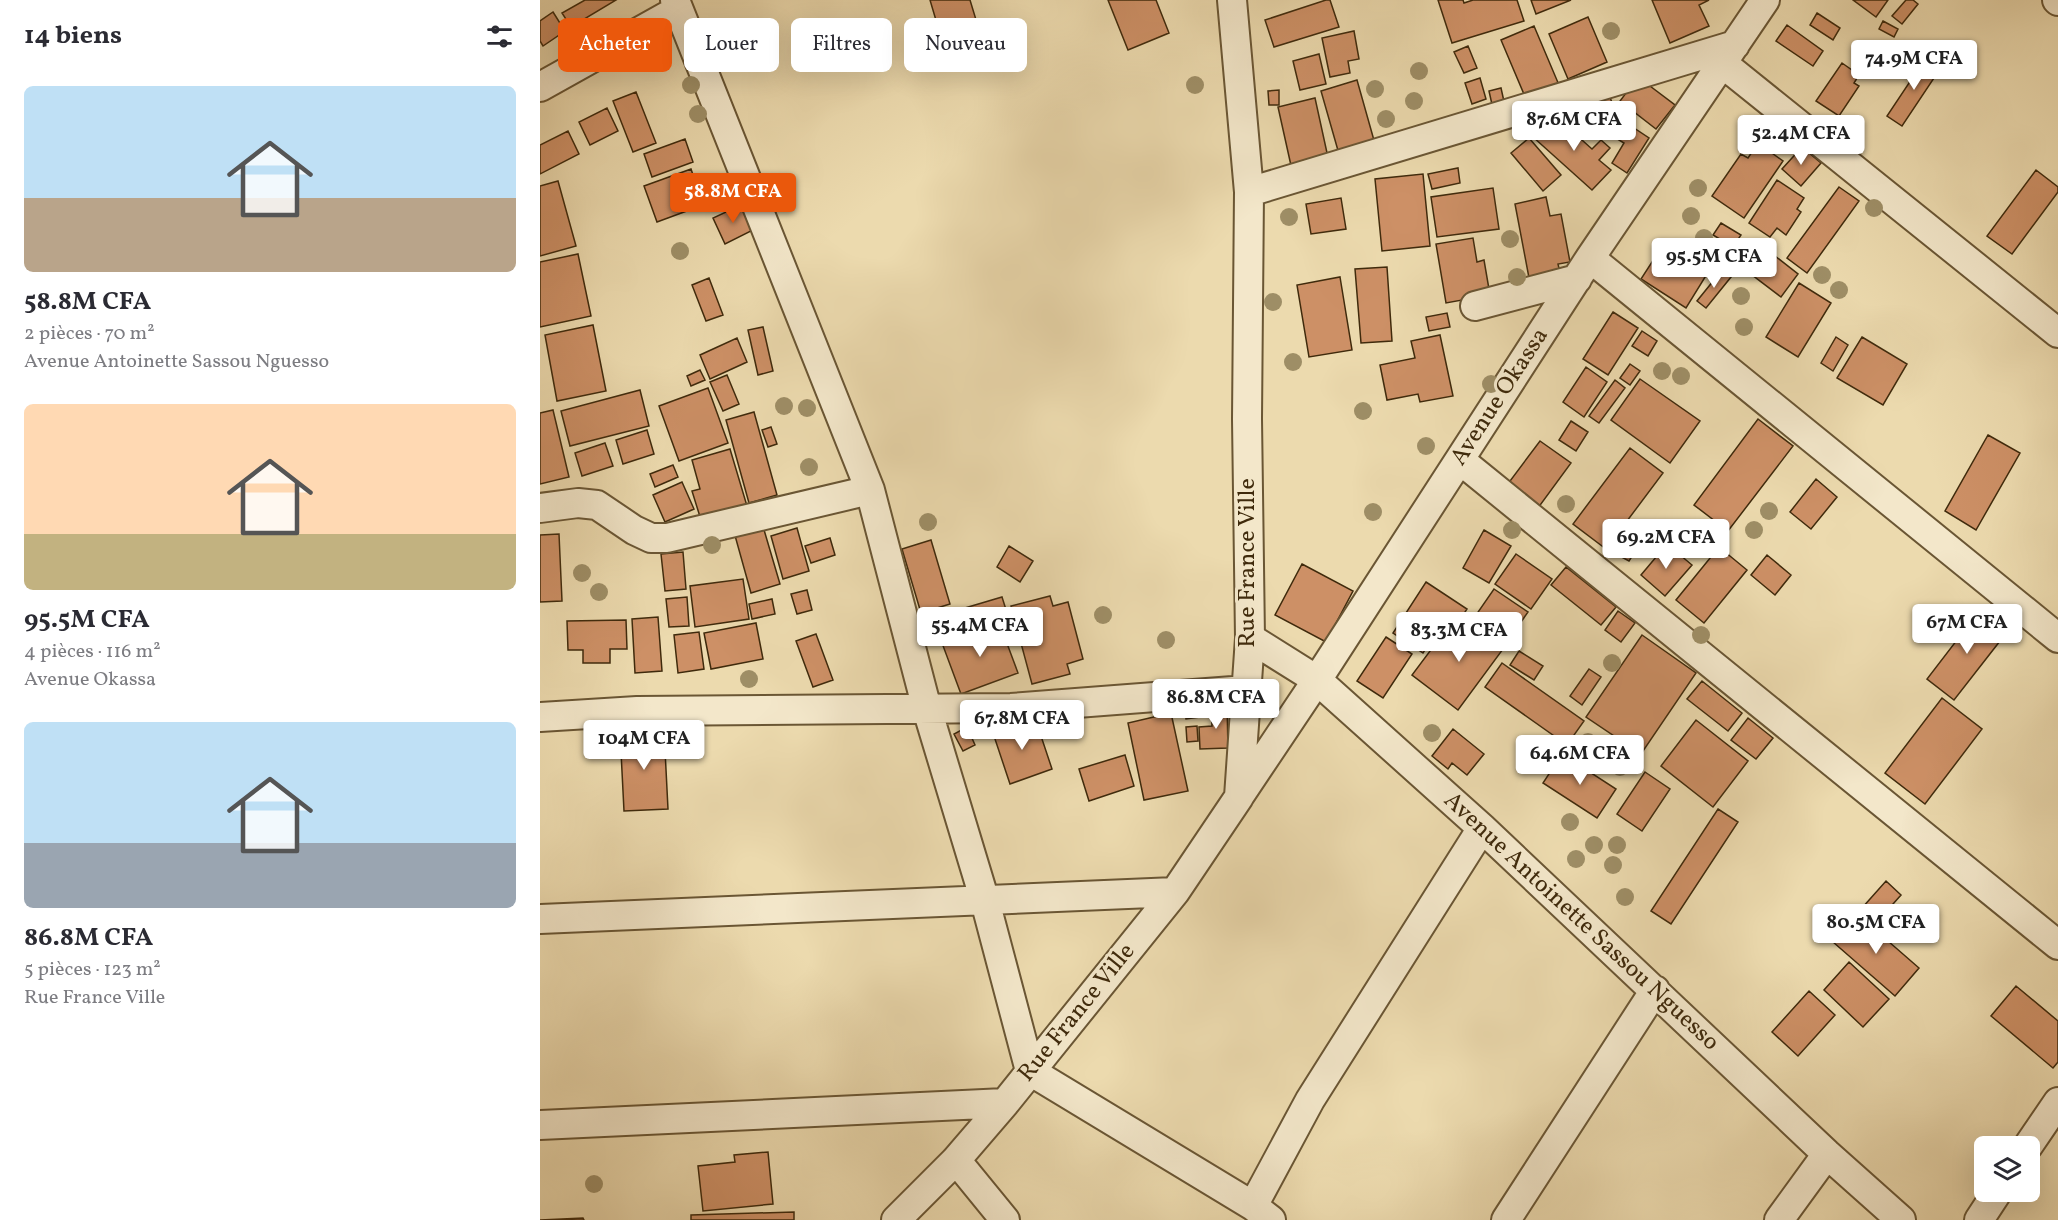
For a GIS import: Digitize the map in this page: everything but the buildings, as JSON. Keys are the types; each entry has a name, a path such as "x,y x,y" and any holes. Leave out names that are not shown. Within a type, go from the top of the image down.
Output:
{"street":[{"name":"Rue France Ville","path":"896,1220 956,1160 1005,1103 1175,892 1239,797 1250,638 1247,419 1249,192 1232,0"},
{"name":"Avenue Okassa","path":"1239,797 1583,268 1765,0"},
{"path":"540,87 677,5 870,490 927,709 985,901 1030,1071 1262,1213 1310,1100 1482,828"},
{"path":"1249,192 1728,54 2058,333"},
{"path":"1475,306 1583,268 2058,638"},
{"path":"1460,460 2058,945"},
{"path":"540,508 578,503 597,506 651,538 667,538 870,490"},
{"name":"Avenue Antoinette Sassou Nguesso","path":"1250,638 1317,680 1482,828 1827,1154 1901,1220"},
{"path":"540,717 637,711 1011,708 1246,690"},
{"path":"540,919 1175,892"},
{"path":"1506,1220 1655,990"},
{"path":"2035,1136 2058,1102"},
{"path":"540,1125 1005,1103"},
{"path":"1779,1220 1827,1154"},
{"path":"956,1160 1005,1220"},
{"path":"1979,1220 1991,1202"}]}
